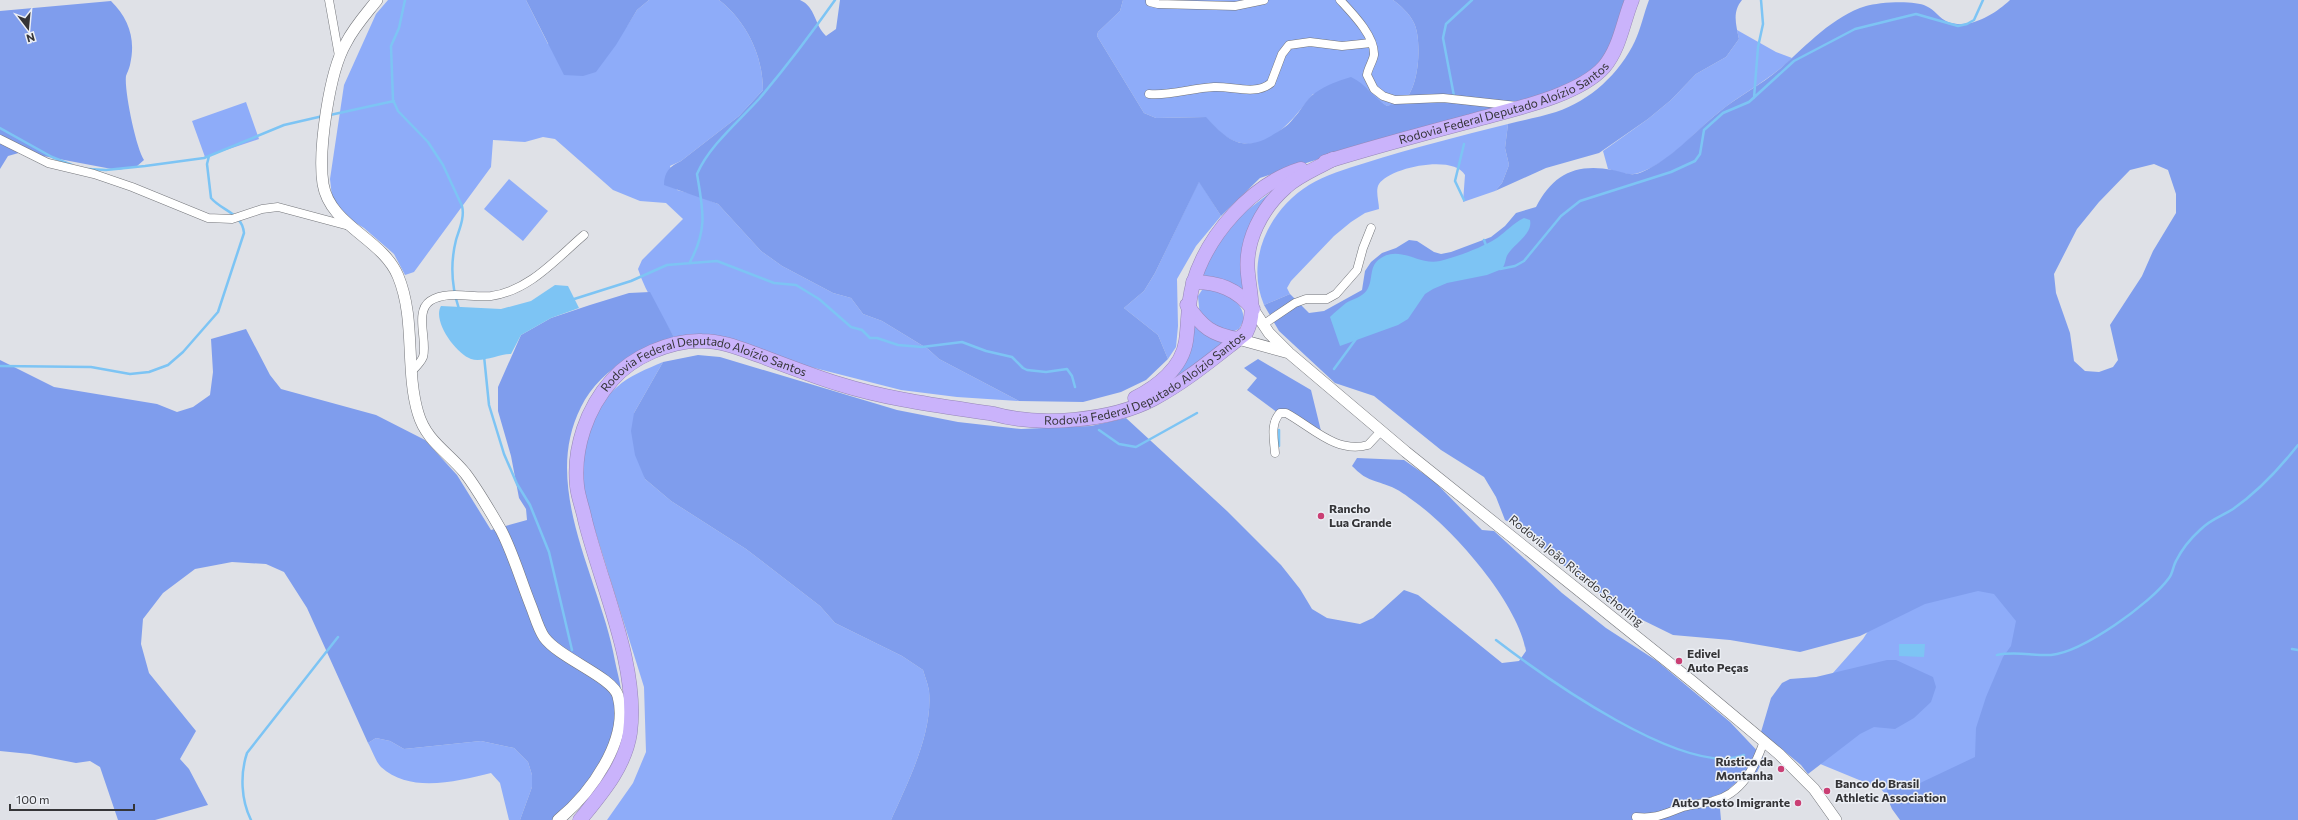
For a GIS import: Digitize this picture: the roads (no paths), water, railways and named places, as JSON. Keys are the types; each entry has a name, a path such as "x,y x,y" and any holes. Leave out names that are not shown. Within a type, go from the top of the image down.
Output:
{"highway":[{"name":"Rodovia Federal Deputado Aloízio Santos","path":"994,414 1078,412 1128,402 1143,394 1162,380 1177,364 1186,343 1187,306 1201,261 1217,235 1264,186 1293,172 1333,159 1521,106 1570,90 1599,72 1611,56 1621,36 1632,0"},
{"name":"Rodovia Federal Deputado Aloízio Santos","path":"580,820 617,771 630,736 631,713 629,682 618,636 591,544 577,486 582,436 591,410 599,395 619,371 639,358 665,347 700,340 723,342 810,374 881,396 1032,421 1062,420 1100,415 1133,407 1152,399 1182,382 1246,333 1251,323 1252,309 1247,271 1249,247 1257,223 1286,186 1333,159"},
{"path":"1194,282 1218,284 1246,300 1252,309"},
{"path":"1187,306 1201,324 1210,331 1238,339"}],"street":[{"path":"329,0 339,56"},
{"path":"377,0 355,28 339,56 328,101 322,166 323,184 331,206 379,249 398,276 408,324 415,402 423,427 440,449 464,472 502,532 544,638 567,658 607,682 617,693 621,710 619,727 611,753 593,782 558,820"},
{"path":"1150,0 1150,2 1158,4 1235,6 1264,0"},
{"path":"1340,0 1368,35 1374,57 1367,75 1374,89 1383,96 1395,100 1443,98 1521,106"},
{"path":"1149,94 1176,94 1214,87 1258,90 1271,83 1282,54 1289,45 1310,42 1342,46 1371,43"},
{"path":"0,139 48,163 94,174 132,187 208,218 232,219 262,208 278,207 295,210 353,227"},
{"path":"1264,324 1295,303 1306,299 1327,299 1336,294 1357,270 1362,248 1371,228"},
{"path":"412,371 423,358 425,347 423,320 424,310 430,302 450,296 492,296 517,288 531,281 584,235"},
{"name":"Rodovia João Ricardo Schorling","path":"1252,309 1289,353 1381,431 1764,741 1806,780 1836,820"},
{"name":"Rodovia João Ricardo Schorling","path":"1238,339 1289,353"},
{"path":"1275,453 1273,426 1274,419 1280,413 1286,413 1334,443 1348,447 1368,445 1381,431"},
{"path":"1636,817 1658,817 1682,807 1714,801 1728,795 1752,771 1764,741"}],"waterway":[{"path":"405,0 399,28 391,46 393,100 398,111 428,142 443,165 462,206 462,219 454,249 452,266 454,291 459,309"},
{"path":"690,262 696,250 702,229 702,209 697,174 702,164 716,144 759,99 779,75 835,0"},
{"path":"1454,96 1443,38 1446,24 1472,0"},
{"path":"1754,98 1758,47 1763,24 1761,0"},
{"path":"1500,269 1515,266 1524,261 1561,216 1580,201 1671,172 1695,161 1700,154 1704,130 1723,113 1749,102 1794,61 1855,29 1916,14 1958,26 1967,24 1974,20 1983,0"},
{"path":"330,115 394,101"},
{"path":"88,169 106,170 204,158 284,125 323,116"},
{"path":"0,128 52,157 72,165"},
{"path":"1464,144 1455,181 1464,200"},
{"path":"0,366 91,367 130,374 149,372 168,365 183,352 218,312 244,233 240,221 211,198 207,164 209,156"},
{"path":"1484,240 1487,248"},
{"path":"571,300 631,281 667,265 717,261 774,283 796,285 819,299 851,327 862,330 870,338 877,338 898,345 922,347 962,342 986,351 1012,357 1027,370 1046,372 1067,369 1072,376 1075,387"},
{"path":"1334,369 1356,339"},
{"path":"484,356 489,405 504,454 517,484 530,505 549,552 572,650"},
{"path":"1099,430 1119,444 1136,447 1197,413"},
{"path":"1279,430 1279,446"},
{"path":"1997,655 2011,653 2051,655 2065,652 2098,636 2115,625 2132,613 2160,588 2170,576 2175,563 2186,544 2196,533 2204,526 2233,509 2251,495 2276,471 2298,445"},
{"path":"251,820 243,796 243,770 247,753 338,637"},
{"path":"1496,640 1546,677 1580,699 1652,739 1687,752 1719,758 1744,755"},
{"path":"2292,649 2298,650"}],"place":[{"name":"Rancho Lua Grande","path":"1321,516"},
{"name":"Edivel Auto Peças","path":"1679,661"},
{"name":"Rústico da Montanha","path":"1781,769"},
{"name":"Banco do Brasil Athletic Association","path":"1827,791"},
{"name":"Auto Posto Imigrante","path":"1798,803"}]}
